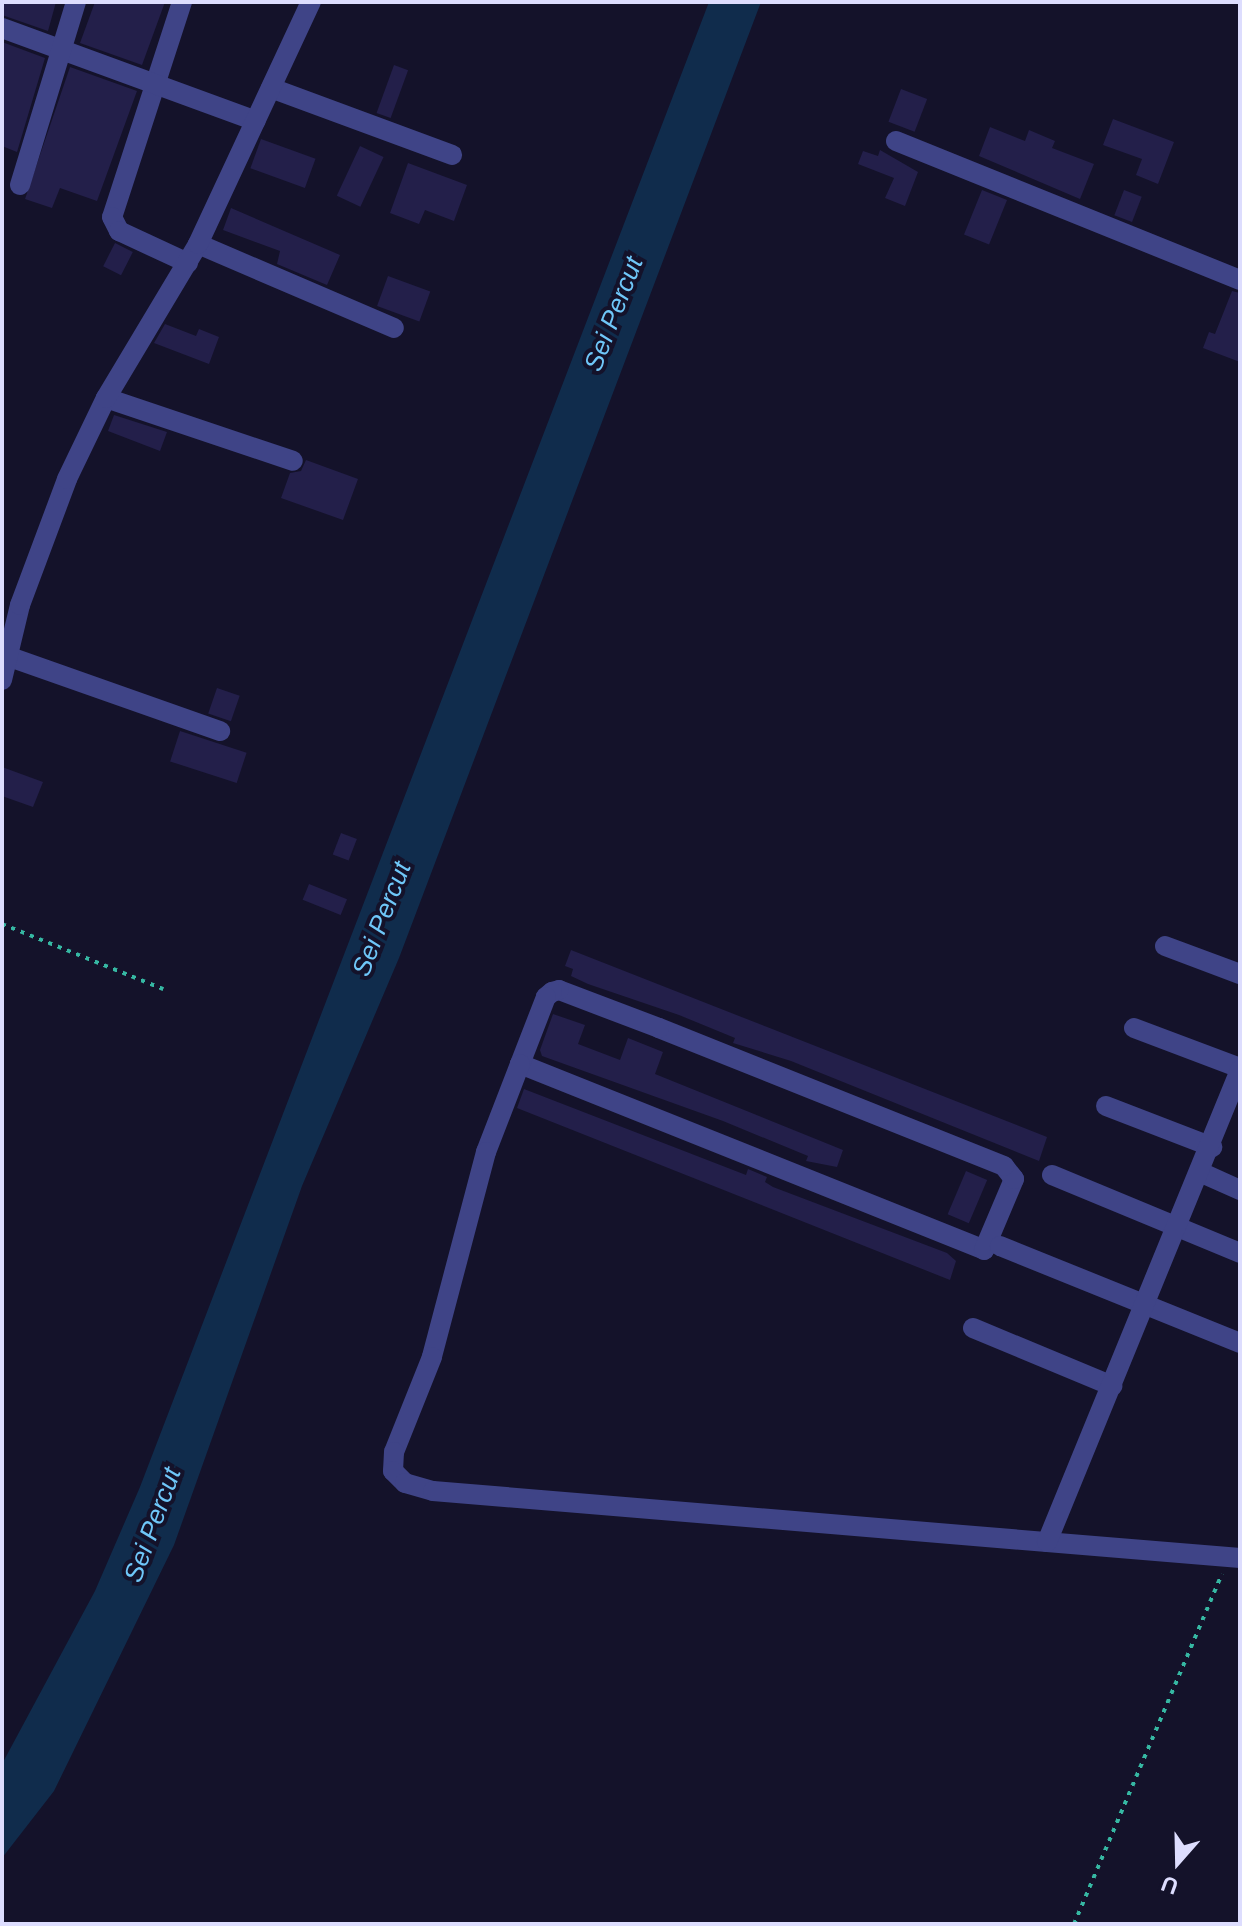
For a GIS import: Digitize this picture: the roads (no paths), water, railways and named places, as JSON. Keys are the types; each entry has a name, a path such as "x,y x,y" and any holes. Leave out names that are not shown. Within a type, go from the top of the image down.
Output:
{"street":[{"path":"20,185 76,2"},
{"path":"182,2 112,217 119,231 188,263"},
{"path":"2,680 20,605 67,479 106,398 198,244 311,2"},
{"path":"2,28 156,81 256,121"},
{"path":"271,88 452,155"},
{"path":"896,141 1240,280"},
{"path":"198,244 394,328"},
{"path":"106,398 293,461"},
{"path":"7,656 220,731"},
{"path":"1165,946 1240,974"},
{"path":"520,1064 984,1250 1014,1179 1004,1166 559,990 546,997 520,1064 486,1152 432,1357 394,1452 393,1471 405,1483 433,1491 1235,1558"},
{"path":"1047,1542 1202,1173 1240,1069 1134,1028"},
{"path":"1106,1106 1212,1147"},
{"path":"1202,1173 1240,1190"},
{"path":"1052,1175 1240,1253"},
{"path":"1000,1246 1240,1343"},
{"path":"973,1328 1112,1386"}],"water":[{"name":"Sei Percut","path":"709,2 761,2 399,958 302,1186 174,1545 54,1791 2,1858 2,1764 95,1591 140,1487"}]}
